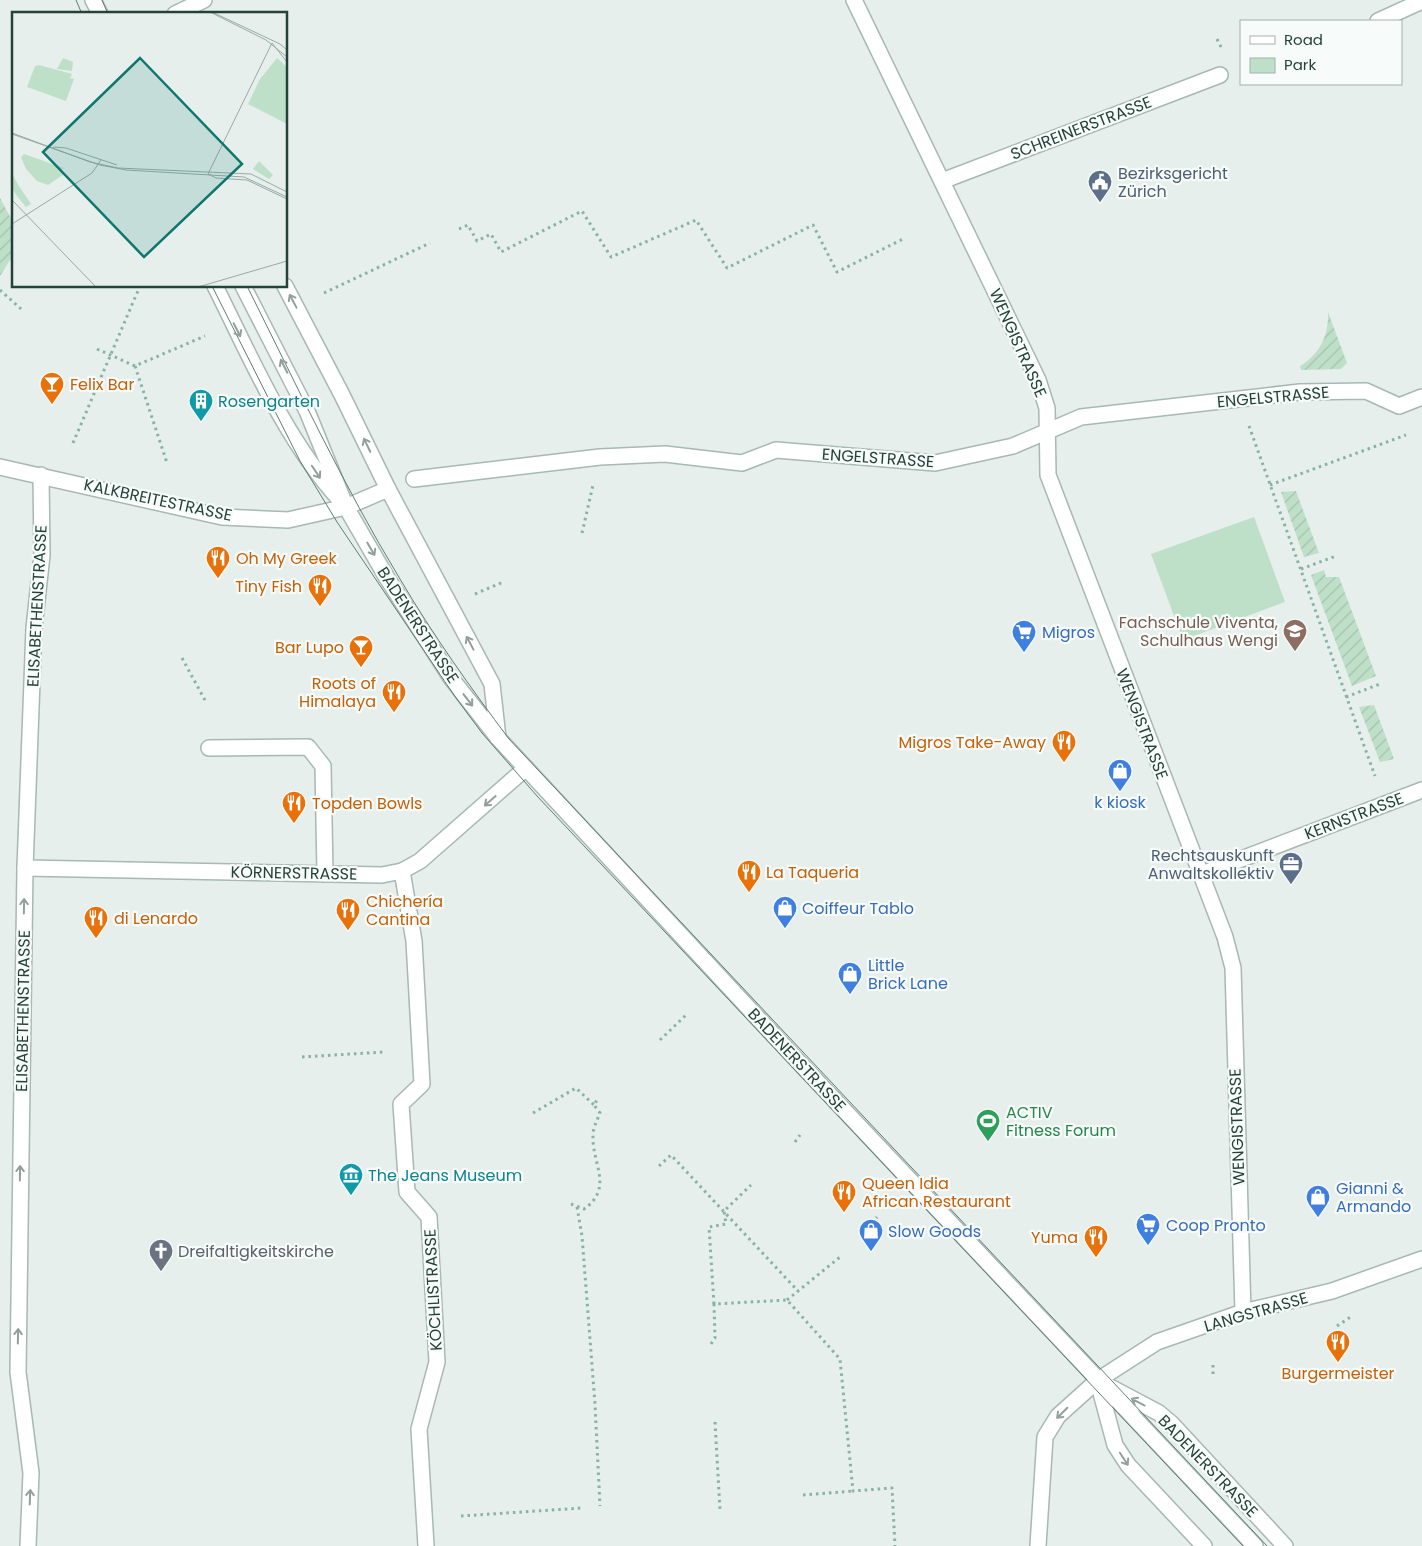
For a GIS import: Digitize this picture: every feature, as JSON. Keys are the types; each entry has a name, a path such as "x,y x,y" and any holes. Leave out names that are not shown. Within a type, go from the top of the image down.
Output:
{"street":[{"path":"93,0 99,12"},
{"path":"179,12 204,0"},
{"name":"WENGISTRASSE","path":"854,0 1038,380 1048,408 1048,475 1055,497 1225,937 1233,968 1243,1312"},
{"path":"1380,20 1422,1"},
{"name":"SCHREINERSTRASSE","path":"942,181 1220,75"},
{"name":"BADENERSTRASSE","path":"216,288 284,423 320,478 346,507"},
{"name":"BADENERSTRASSE","path":"244,288 307,411 346,507 387,578 451,678 498,738 1255,1546"},
{"name":"BADENERSTRASSE","path":"286,288 342,394 388,489 492,684 498,738"},
{"name":"ENGELSTRASSE","path":"414,479 600,457 665,454 742,463 776,450 935,463 1013,446 1080,417 1300,392 1366,391 1399,406 1422,397"},
{"name":"KALKBREITESTRASSE","path":"0,467 222,517 288,520 346,507"},
{"name":"ELISABETHENSTRASSE","path":"28,1546 31,1473 18,1372 25,868 34,628 42,555 42,475"},
{"path":"346,507 388,489"},
{"path":"209,748 308,747 323,766 325,874"},
{"name":"KÖRNERSTRASSE","path":"25,868 382,875 402,871 420,861 526,768"},
{"name":"KERNSTRASSE","path":"1202,874 1422,790"},
{"name":"KÖCHLISTRASSE","path":"402,871 414,941 422,1084 401,1104 406,1192 429,1217 437,1362 420,1429 426,1546"},
{"name":"LANGSTRASSE","path":"1038,1546 1045,1437 1058,1416 1098,1380 1157,1342 1243,1312 1332,1291 1422,1259"},
{"name":"BADENERSTRASSE","path":"1098,1380 1115,1445 1124,1458 1204,1546"},
{"name":"BADENERSTRASSE","path":"1098,1380 1158,1413 1172,1424 1285,1546"}],"path":[{"path":"459,229 468,226 477,241 491,234 501,252 582,212 611,257 696,220 727,268 813,225 837,272 903,239"},
{"path":"324,293 430,243"},
{"path":"74,443 139,288"},
{"path":"0,290 21,309"},
{"path":"135,366 205,336"},
{"path":"97,348 135,366 167,463"},
{"path":"1246,417 1375,776"},
{"path":"1270,485 1413,433"},
{"path":"582,533 600,457"},
{"path":"1300,569 1336,556"},
{"path":"467,597 503,582"},
{"path":"182,658 206,702"},
{"path":"1346,697 1380,684"},
{"path":"660,1040 686,1015"},
{"path":"302,1057 384,1052"},
{"path":"533,1113 576,1088 600,1113 594,1128 593,1138 601,1179 598,1194 593,1203 584,1209 571,1204"},
{"path":"594,1105 597,1100"},
{"path":"795,1142 800,1136"},
{"path":"659,1166 671,1155 798,1291"},
{"path":"724,1211 751,1185"},
{"path":"577,1207 582,1236 592,1364 600,1506"},
{"path":"711,1344 715,1338 709,1227 726,1224 724,1211"},
{"path":"872,1223 877,1217"},
{"path":"714,1304 787,1300 840,1257"},
{"path":"787,1300 840,1359 853,1491"},
{"path":"1337,1326 1353,1315"},
{"path":"1213,1364 1213,1374"},
{"path":"715,1422 720,1510"},
{"path":"803,1495 892,1488 895,1546"},
{"path":"719,1501 725,1500"},
{"path":"461,1516 582,1508"}],"green space":[{"path":"0,198 12,220 12,263 10,260 0,276"},
{"path":"1328,312 1347,363 1341,369 1301,370 1300,366 1313,356 1322,343 1327,328"},
{"path":"1296,491 1319,553 1304,557 1281,492"},
{"path":"1254,517 1285,602 1183,640 1151,554"},
{"path":"1324,570 1326,577 1339,577 1376,676 1352,686 1311,575"},
{"path":"1374,705 1394,759 1380,762 1359,707"}],"tram line":[{"path":"76,0 81,12"},
{"path":"102,0 107,12"},
{"path":"213,288 300,461 337,522 456,698 482,733 537,796 1243,1546"},
{"path":"248,288 320,434 379,543 439,641 509,739 1267,1546"}],"place":[{"name":"Bezirksgericht Zürich","path":"1100,203"},
{"name":"Felix Bar","path":"52,405"},
{"name":"Rosengarten","path":"201,422"},
{"name":"Oh My Greek","path":"218,579"},
{"name":"Tiny Fish","path":"320,607"},
{"name":"Fachschule Viventa, Schulhaus Wengi","path":"1295,652"},
{"name":"Migros","path":"1024,653"},
{"name":"Bar Lupo","path":"361,668"},
{"name":"Roots of Himalaya","path":"394,713"},
{"name":"Migros Take-Away","path":"1064,763"},
{"name":"k kiosk","path":"1120,792"},
{"name":"Topden Bowls","path":"294,824"},
{"name":"Rechtsauskunft Anwaltskollektiv","path":"1291,885"},
{"name":"La Taqueria","path":"749,893"},
{"name":"Coiffeur Tablo","path":"785,929"},
{"name":"Chichería Cantina","path":"348,931"},
{"name":"di Lenardo","path":"96,939"},
{"name":"Little Brick Lane","path":"850,995"},
{"name":"ACTIV Fitness Forum","path":"988,1142"},
{"name":"The Jeans Museum","path":"351,1196"},
{"name":"Queen Idia African Restaurant","path":"844,1213"},
{"name":"Gianni & Armando","path":"1318,1218"},
{"name":"Coop Pronto","path":"1148,1246"},
{"name":"Slow Goods","path":"871,1252"},
{"name":"Yuma","path":"1096,1258"},
{"name":"Dreifaltigkeitskirche","path":"161,1272"},
{"name":"Burgermeister","path":"1338,1363"}]}
